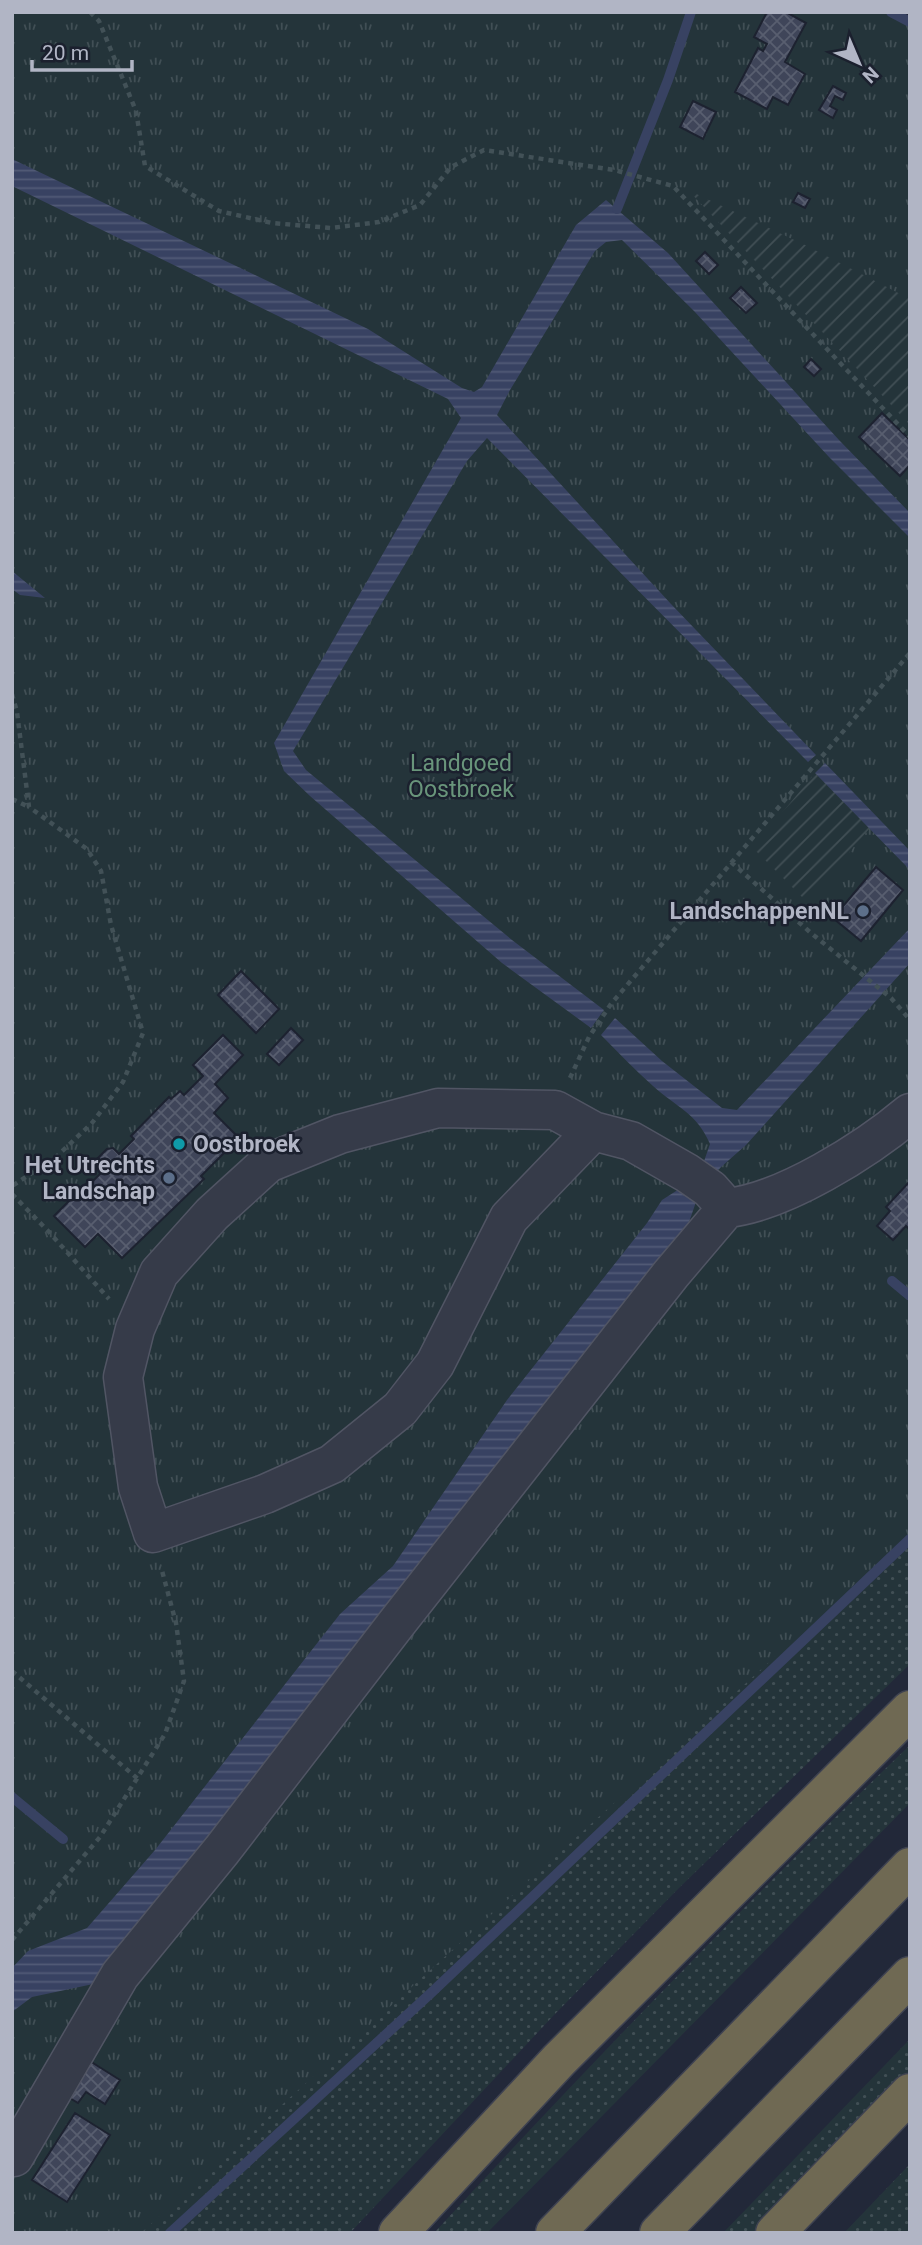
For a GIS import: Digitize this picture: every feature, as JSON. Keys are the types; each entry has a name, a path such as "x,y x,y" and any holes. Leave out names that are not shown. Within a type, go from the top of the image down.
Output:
{"highway":[{"path":"398,2233 559,2060 910,1710"},
{"path":"555,2233 910,1867"},
{"path":"659,2233 910,1976"},
{"path":"775,2233 910,2093"}],"lane":[{"path":"593,1131 509,1217 435,1364 400,1409 332,1464 265,1494 153,1533 138,1488 123,1377 135,1329 159,1273 212,1214 268,1163 340,1134 438,1108 555,1110 593,1131 631,1141 708,1190 747,1206 781,1194 853,1153 910,1112"},
{"path":"14,2157 120,1975 222,1850 396,1623 671,1275 708,1190"}],"path":[{"path":"90,12 99,21 136,111 145,166 219,211 272,223 331,228 379,222 420,205 451,167 484,150 614,170 673,186 910,437"},
{"path":"555,1110 589,1037 611,1004 910,653"},
{"path":"12,694 17,712 30,807"},
{"path":"12,799 30,807 87,849 102,871 111,925 143,1033 123,1082 92,1123 55,1158 12,1186"},
{"path":"731,862 891,998 910,1020"},
{"path":"12,1194 50,1232 135,1329"},
{"path":"12,1940 100,1837 165,1734 184,1681 176,1623 153,1533"},
{"path":"12,1671 138,1779"}],"green space":[{"name":"Landgoed Oostbroek","path":"12,12 899,12 910,18 910,1534 141,2233 12,2233"},
{"path":"688,190 805,245 910,299 910,425"},
{"path":"815,773 870,828 807,902 753,848"},
{"path":"910,1286 910,1664 679,1888 554,2015 350,2233 69,2233"},
{"path":"910,1745 910,1803 487,2233 434,2233 668,1985"},
{"path":"910,2039 910,2075 756,2233 723,2233"},
{"path":"910,2164 910,2233 844,2233"}],"water":[{"path":"12,159 368,329 462,388 474,392 482,387 576,225 606,200 668,253 839,440 910,513 910,538 829,457 694,311 622,240 606,242 595,251 497,415 671,604 816,755 808,762 487,438 467,461 293,751 306,770 512,940 604,1010 591,1028 502,963 310,796 284,771 274,743 461,418 448,399 12,186"},
{"path":"12,571 45,598 20,595 12,589"},
{"path":"825,763 910,851 910,870 815,773"},
{"path":"910,928 910,963 746,1145 721,1167 699,1193 683,1240 98,1983 32,1997 12,2012 12,1968 28,1951 87,1928 155,1850 340,1614 393,1566 507,1400 647,1223 662,1200 687,1184 701,1170 710,1144 705,1133 601,1035 615,1018 662,1061 722,1108 737,1110"}],"building":[{"path":"767,12 786,12 806,23 785,62 805,74 788,105 773,97 767,109 735,92 758,48 763,51 767,44 754,37"},
{"path":"833,86 846,93 843,100 835,96 830,106 837,110 833,118 819,110"},
{"path":"693,101 716,112 703,139 680,127"},
{"path":"798,193 810,199 805,208 793,202"},
{"path":"705,252 718,265 709,274 696,261"},
{"path":"741,287 757,303 746,313 730,298"},
{"path":"811,359 821,369 814,376 804,367"},
{"path":"882,413 910,440 910,465 900,476 859,437"},
{"path":"876,867 903,890 861,941 833,918"},
{"path":"241,971 279,1009 256,1033 218,995"},
{"path":"291,1028 303,1040 279,1065 267,1054"},
{"name":"Oostbroek","path":"223,1035 243,1055 215,1084 228,1098 214,1113 237,1136 201,1176 204,1179 122,1258 98,1234 85,1247 54,1216 104,1170 97,1163 97,1159 107,1149 113,1148 119,1154 134,1139 131,1136 169,1097 171,1099 180,1091 184,1095 203,1076 193,1065"},
{"path":"910,1181 910,1230 906,1226 893,1240 877,1226 890,1211 886,1207"},
{"path":"85,2058 120,2080 105,2104 86,2092 78,2103 63,2094"},
{"path":"75,2113 110,2135 67,2202 32,2180"}],"waterway":[{"path":"617,209 668,80 691,12"},
{"path":"891,12 910,22"},
{"path":"892,1281 910,1296"},
{"path":"170,2233 431,1993 910,1539"},
{"path":"12,1797 63,1839"}],"place":[{"name":"LandschappenNL","path":"863,911"},
{"name":"Oostbroek","path":"179,1144"},
{"name":"Het Utrechts Landschap","path":"169,1178"}]}
